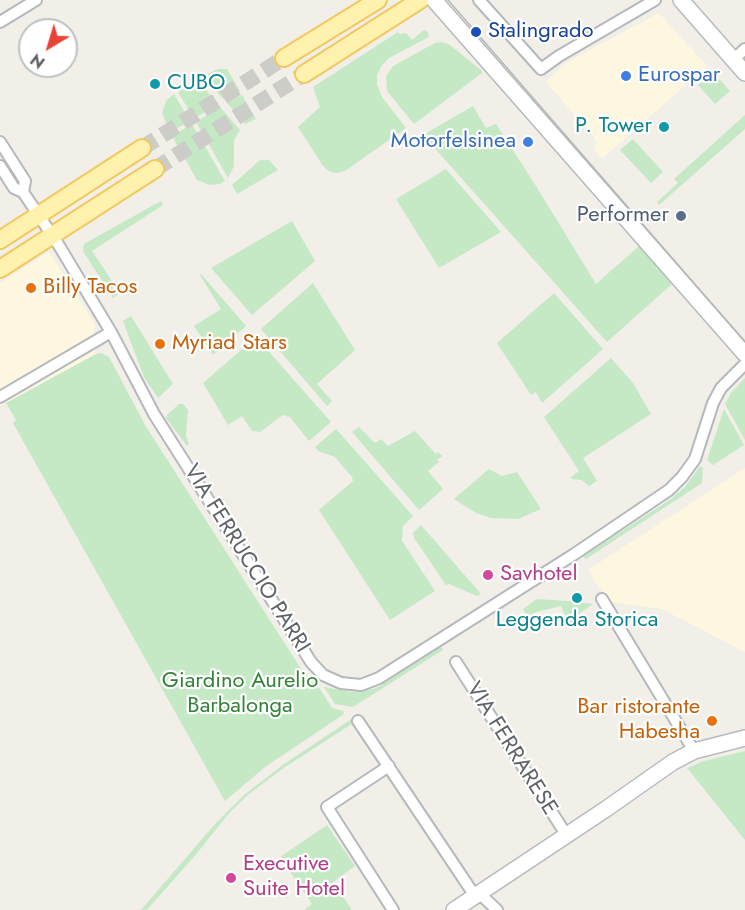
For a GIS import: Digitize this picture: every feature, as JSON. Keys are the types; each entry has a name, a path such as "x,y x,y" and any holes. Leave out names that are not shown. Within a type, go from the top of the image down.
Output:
{"main road":[{"path":"284,58 378,0"},
{"path":"304,74 420,0"},
{"path":"434,0 745,354"},
{"path":"681,0 745,73"},
{"path":"0,240 142,148"},
{"path":"0,269 155,169"},
{"name":"VIA FERRARESE","path":"454,910 567,836 673,762 694,750 745,738"}],"street":[{"path":"0,22 36,0"},
{"path":"479,0 541,69 559,56 655,0"},
{"path":"733,60 745,49"},
{"path":"0,142 25,181 23,192 14,188 0,166"},
{"name":"VIA FERRUCCIO PARRI","path":"23,192 111,332 154,414 311,662 323,675 341,684 361,685 380,678 573,555 669,490 695,459 713,403 721,388 745,364"},
{"path":"0,397 111,332"},
{"path":"602,599 694,750"},
{"name":"VIA FERRARESE","path":"456,662 567,836"},
{"path":"358,721 477,895 497,910"},
{"path":"389,766 327,807 393,910"}],"shaded area":[{"name":"Eurospar","path":"659,13 707,66 602,159 594,150 597,143 594,137 546,82 566,63"},
{"path":"49,252 95,324 94,332 88,339 96,354 0,406 0,283"},
{"path":"745,468 745,652 662,609 609,602 588,570"}],"green space":[{"path":"424,30 428,32 429,37 389,58 377,75 377,84 382,97 406,128 345,171 330,172 323,166 298,127 320,107 313,87 398,32 406,33 412,40"},
{"path":"442,42 450,45 482,73 414,124 387,91 386,76 393,66 435,43"},
{"path":"218,69 227,69 240,91 224,100 203,76"},
{"path":"713,72 730,91 715,104 698,85"},
{"path":"197,80 218,104 194,119 178,92"},
{"path":"174,94 190,121 170,132 162,113 166,101"},
{"path":"242,95 256,119 245,124 227,103"},
{"path":"473,106 486,128 496,124 596,284 639,246 672,284 607,342 423,135"},
{"path":"220,107 240,130 234,140 234,166 228,178 196,122"},
{"path":"745,115 745,129 659,205 657,202 678,183 674,179"},
{"path":"192,124 225,181 220,184 210,185 197,180 172,136"},
{"path":"633,139 663,172 651,183 620,150"},
{"path":"260,160 269,160 278,170 237,194 232,185"},
{"path":"446,169 501,232 439,268 396,199"},
{"path":"161,201 163,205 92,251 120,293 113,298 83,251 84,244"},
{"path":"292,221 315,261 252,315 211,268"},
{"path":"201,274 246,326 213,355 194,326 221,309"},
{"path":"313,283 355,350 317,384 332,401 327,406 261,329"},
{"path":"554,293 603,349 542,403 536,392 531,395 497,343"},
{"path":"131,316 173,384 158,398 144,377 123,321"},
{"path":"256,337 331,422 309,441 290,417 283,415 260,432 252,431 242,416 228,425 203,383"},
{"name":"Giardino Aurelio Barbalonga","path":"101,353 109,357 145,425 303,672 320,689 332,708 343,711 344,714 265,767 225,801 13,423 16,420 6,403"},
{"path":"611,358 633,383 651,414 583,458 597,481 589,486 582,480 572,479 571,477 579,471 544,417"},
{"path":"745,378 745,440 725,404 731,393"},
{"path":"179,404 183,404 188,410 186,436 189,444 187,446 166,418"},
{"path":"724,409 744,445 713,465 707,460"},
{"path":"359,427 375,443 381,439 388,446 415,431 436,454 438,452 442,456 437,460 439,462 428,471 443,489 419,510 352,432"},
{"path":"336,429 413,516 403,526 402,541 435,591 390,620 319,510 353,481 335,457 318,451 315,447"},
{"path":"700,466 703,468 702,483 586,559 583,556 671,499 685,487"},
{"path":"489,469 502,476 517,472 541,509 518,519 491,518 476,513 454,499"},
{"path":"421,525 481,594 477,596 449,584 446,585 414,538 413,533"},
{"path":"537,599 593,604 580,613 583,619 570,627 561,606 536,612 528,617 523,609"},
{"path":"441,647 443,650 353,707 335,704 324,687 352,692 373,689"},
{"path":"353,718 355,722 285,767 249,794 230,812 147,910 141,910 215,824 244,795 284,764"},
{"path":"745,751 745,840 687,768 704,761"},
{"path":"327,825 355,866 333,882 352,910 304,910 312,904 280,857"}],"tunnel":[{"path":"142,148 284,58"},
{"path":"155,169 304,74"}],"tram line":[{"path":"448,0 745,342"}],"place":[{"name":"Stalingrado","path":"476,32"},
{"name":"Eurospar","path":"626,76"},
{"name":"CUBO","path":"155,84"},
{"name":"P. Tower","path":"664,127"},
{"name":"Motorfelsinea","path":"528,142"},
{"name":"Performer","path":"681,216"},
{"name":"Billy Tacos","path":"31,288"},
{"name":"Myriad Stars","path":"160,344"},
{"name":"Savhotel","path":"488,575"},
{"name":"Leggenda Storica","path":"577,598"},
{"name":"Bar ristorante Habesha","path":"712,721"},
{"name":"Executive Suite Hotel","path":"231,878"}]}
